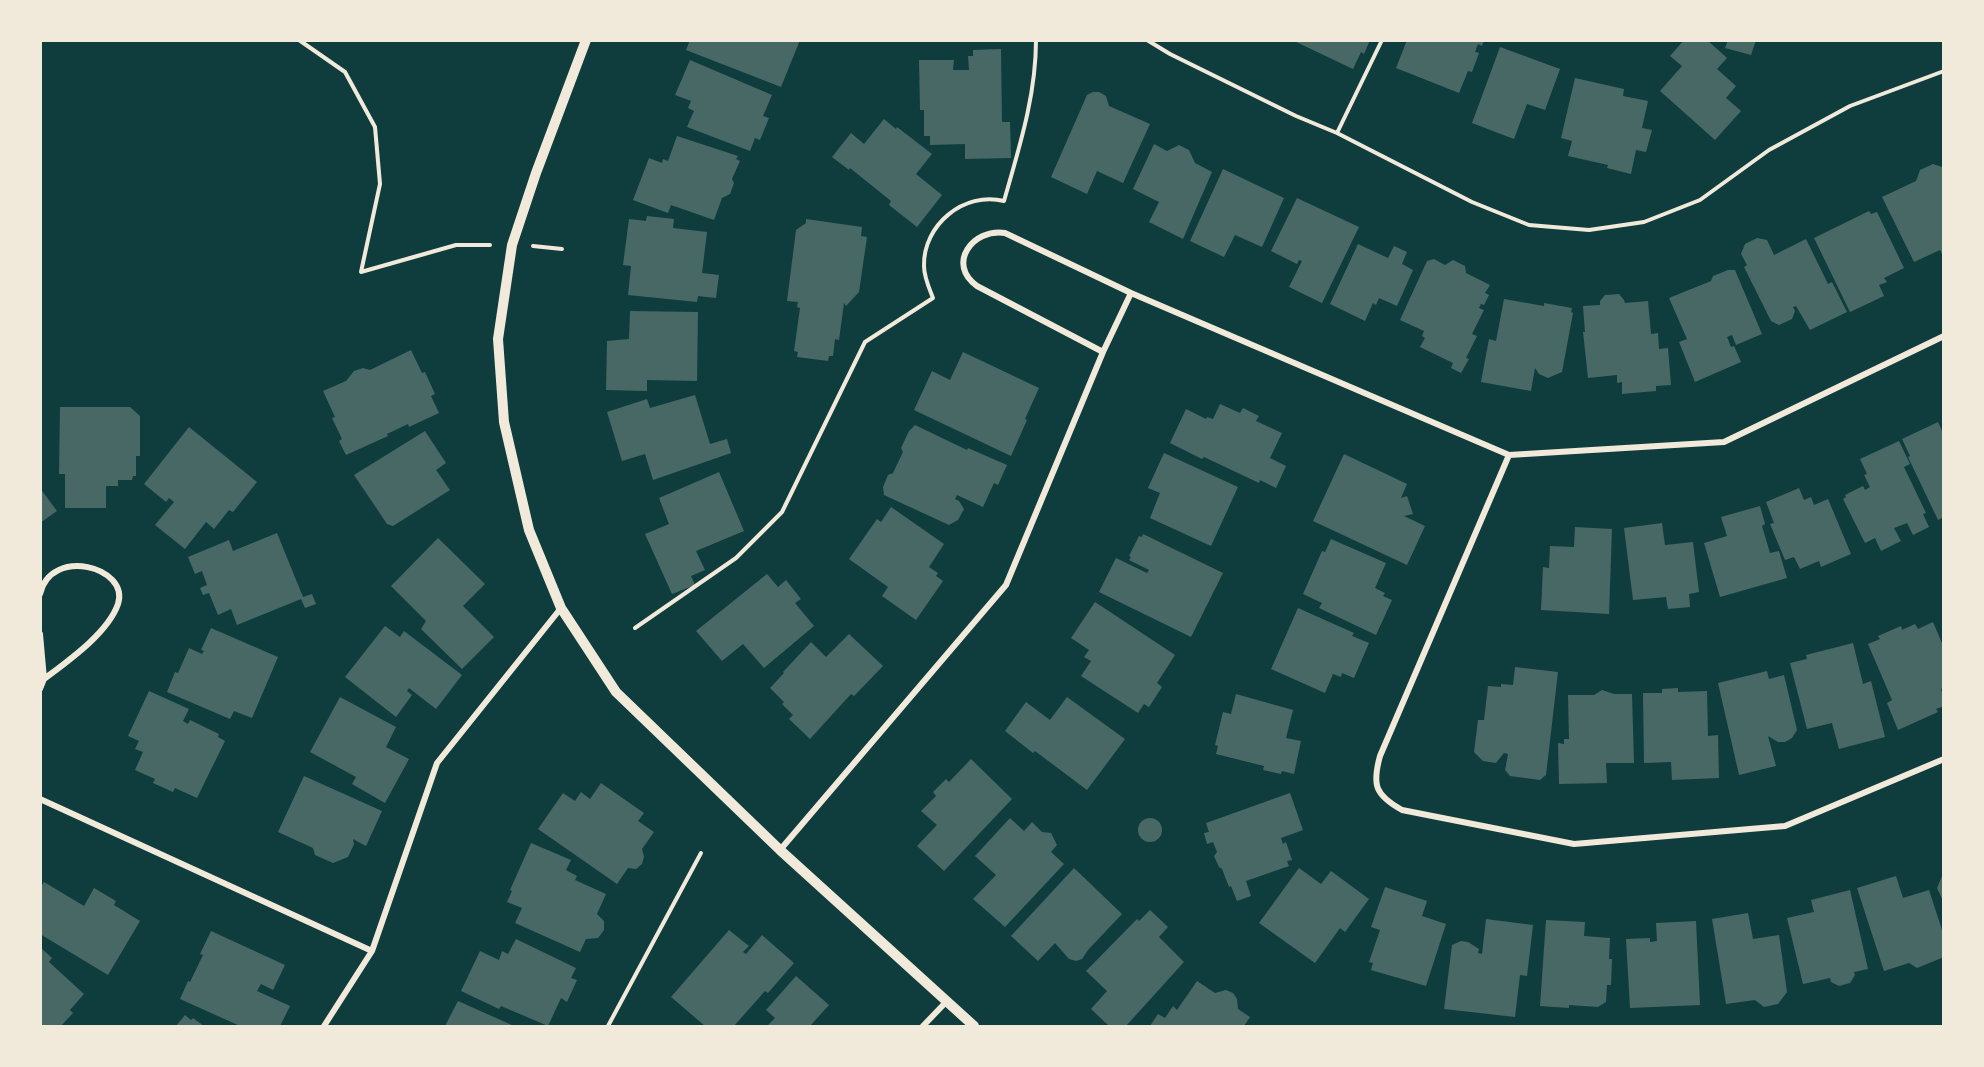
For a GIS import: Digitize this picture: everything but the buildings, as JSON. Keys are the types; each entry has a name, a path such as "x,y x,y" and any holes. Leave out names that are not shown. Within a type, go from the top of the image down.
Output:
{"street":[{"path":"586,40 512,245 498,339 504,422 529,530 561,608 616,692 780,850 974,1026"},
{"path":"1103,352 976,286 967,279 963,271 963,257 977,238 993,231 1005,233 1131,293 1509,455 1724,442 1944,336"},
{"path":"780,850 1006,585 1103,352 1131,293"},
{"path":"1509,455 1380,756 1375,774 1377,790 1388,802 1402,810 1574,844 1785,826 1944,759"},
{"path":"40,594 44,582 50,576 69,566 78,566 104,572 116,585 120,595 118,605 108,621 78,652 44,679"},
{"path":"324,1026 372,951 437,763 561,608"},
{"path":"40,634 44,679 40,689"},
{"path":"40,799 372,951"},
{"path":"923,1026 947,1002"}],"path":[{"path":"299,40 345,72 375,128 380,184 361,272 456,245 512,245 562,249"},
{"path":"635,628 736,558 782,512 865,342 933,298 926,275 925,258 932,234 941,220 970,202 993,198 1004,201 1024,131 1036,65 1036,40"},
{"path":"1147,40 1472,202 1528,225 1588,230 1644,222 1700,200 1769,150 1850,106 1944,71"},
{"path":"1337,133 1382,40"},
{"path":"608,1026 701,853"}]}
